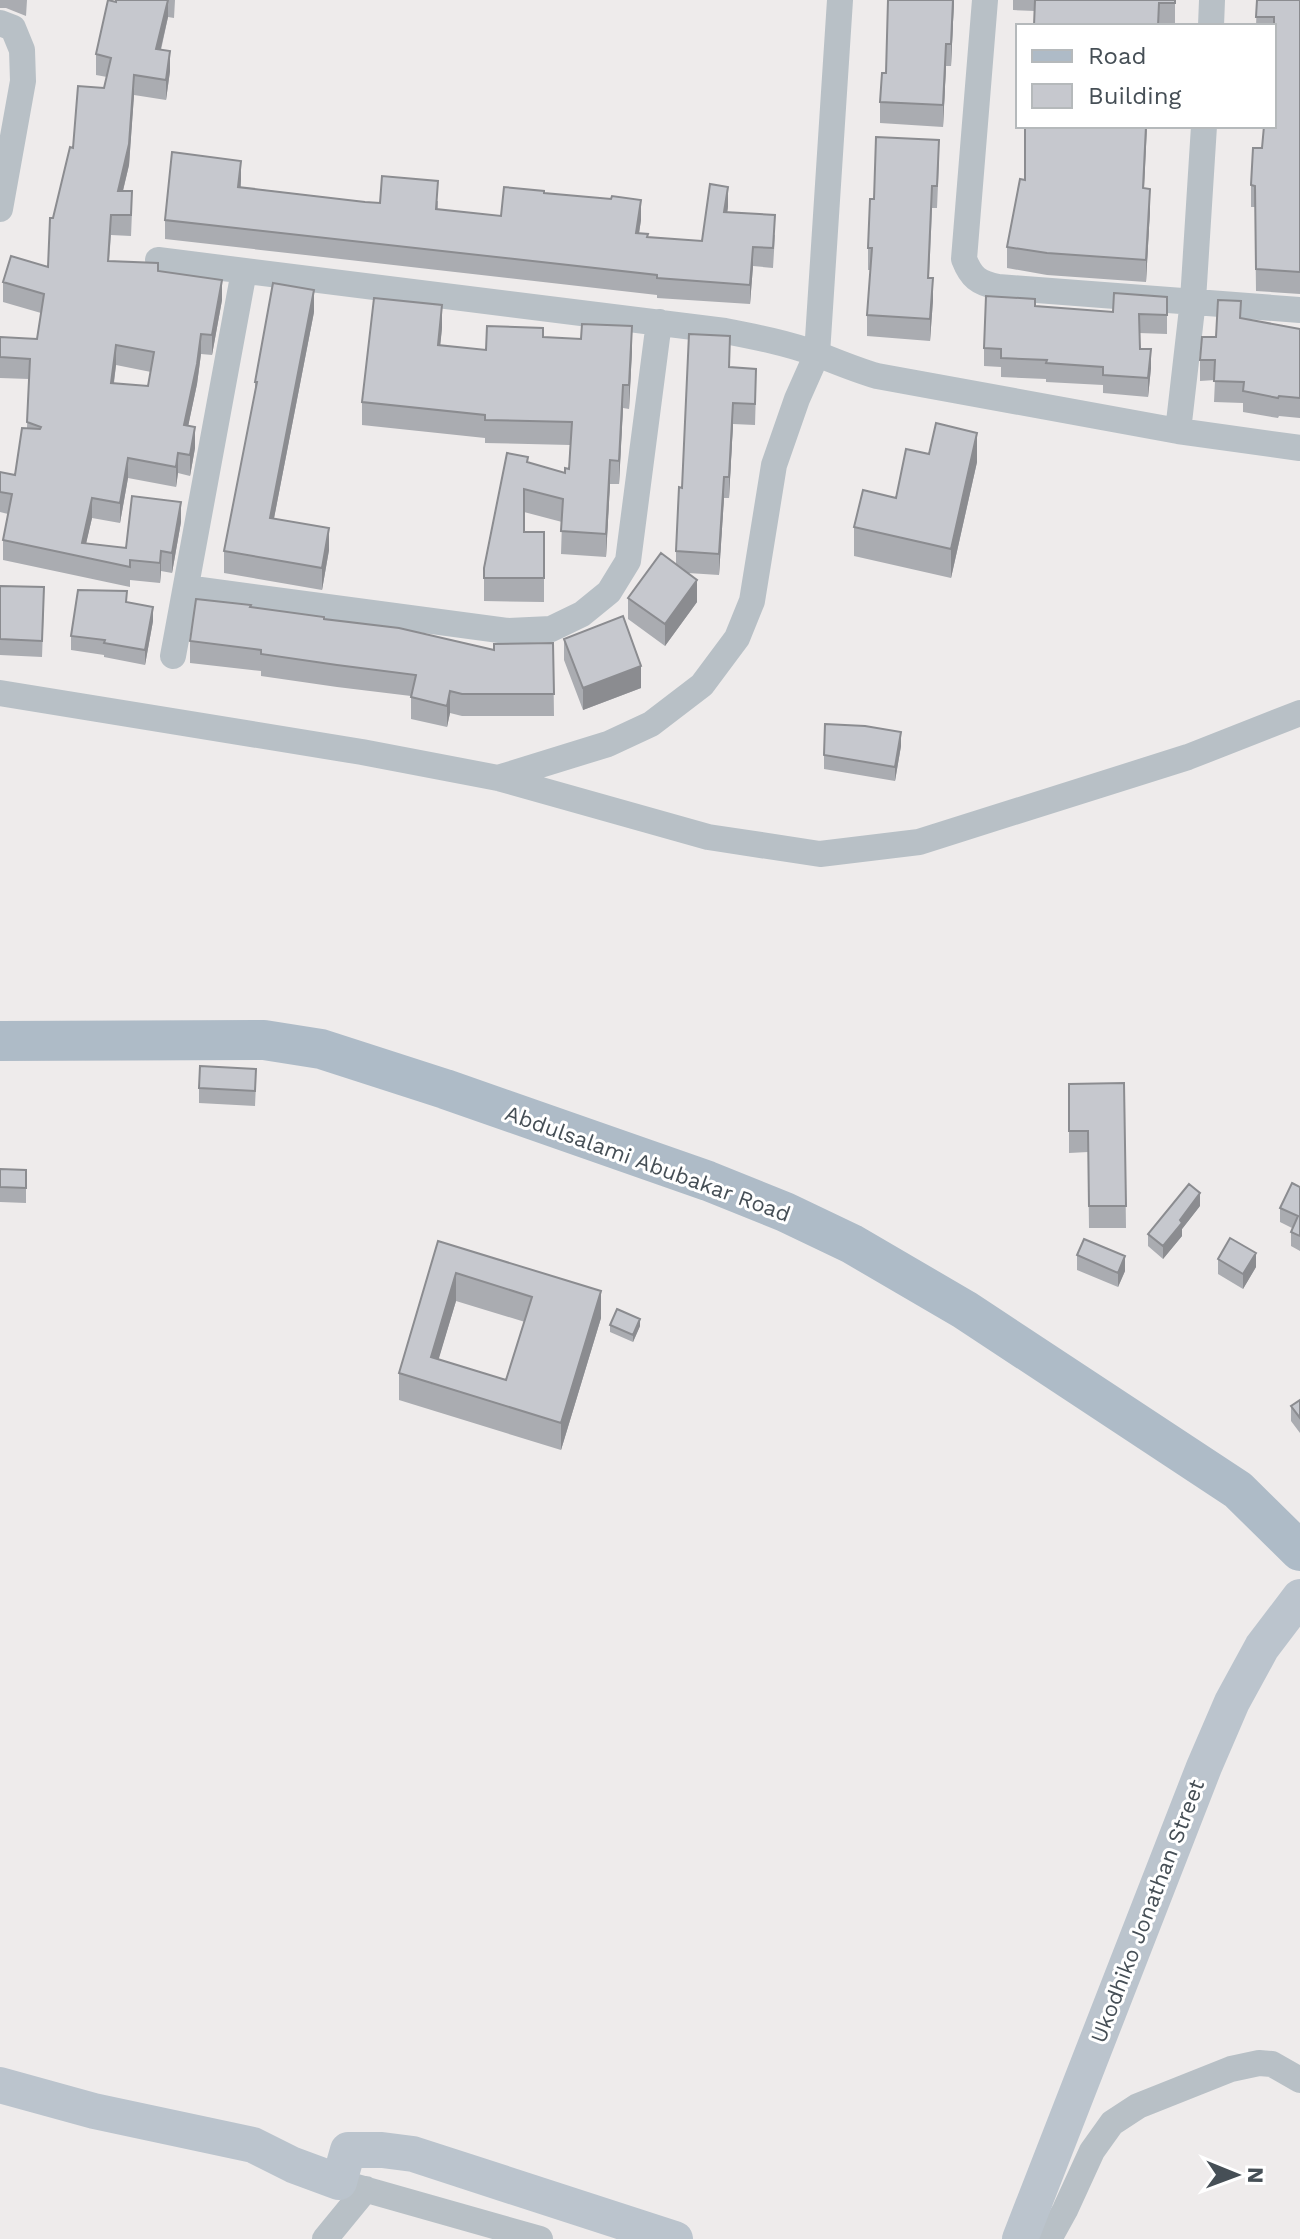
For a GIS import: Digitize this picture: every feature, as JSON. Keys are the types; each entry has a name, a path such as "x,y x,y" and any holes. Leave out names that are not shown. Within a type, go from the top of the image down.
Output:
{"main road":[{"name":"Abdulsalami Abubakar Road","path":"0,1041 264,1040 321,1049 721,1186 852,1244 965,1310 1238,1490 1300,1551"}],"street":[{"path":"498,778 608,744 651,724 702,685 737,638 752,601 774,465 817,354 840,0"},
{"path":"985,0 964,259 970,275 984,285 998,287 1300,310"},
{"path":"1211,24 1212,0"},
{"path":"0,23 13,28 22,50 23,81 0,209"},
{"path":"1178,431 1193,300 1204,128"},
{"path":"158,260 659,322 764,338 877,376 1178,431 1300,448"},
{"path":"173,656 244,271"},
{"path":"186,588 507,631 551,629 582,614 609,592 628,561 659,322"},
{"path":"0,693 498,778 708,837 820,854 919,842 1188,757 1300,713"},
{"name":"Ukodhiko Jonathan Street","path":"1020,2239 1232,1702 1262,1647 1300,1597"},
{"path":"1049,2239 1092,2151 1112,2123 1138,2106 1231,2069 1259,2063 1272,2064 1300,2080"},
{"path":"0,2085 94,2111 253,2145 293,2165 353,2186 540,2239"},
{"path":"325,2239 353,2186 348,2150 413,2154 675,2239"}],"building":[{"path":"108,0 168,0 156,49 170,51 166,80 134,75 129,144 118,191 132,191 131,215 111,215 108,261 158,263 158,271 222,280 212,335 201,334 184,425 195,427 190,455 178,453 176,467 128,458 120,503 92,498 82,543 126,548 132,496 181,502 172,553 161,551 160,563 130,560 130,567 3,540 12,494 0,492 0,472 15,475 22,428 41,427 27,422 30,359 0,357 0,337 37,339 44,294 3,282 11,256 48,267 50,218 53,218 70,147 73,148 78,86 104,88 111,58 96,54","holes":["116,345 154,352 148,386 111,383"]},
{"path":"888,0 953,0 951,44 946,44 943,105 880,102 882,73 886,73"},
{"path":"1035,0 1175,0 1175,3 1159,3 1158,24 1034,24"},
{"path":"1257,0 1300,0 1300,272 1256,269 1255,186 1251,185 1253,148 1262,148 1264,128 1276,128 1276,24 1274,17 1256,17"},
{"path":"1025,128 1146,128 1143,188 1150,189 1146,260 1007,247 1020,179 1025,180"},
{"path":"876,137 939,140 937,186 932,186 928,278 933,278 930,319 867,315 872,248 868,248 870,199 874,199"},
{"path":"172,152 241,161 238,187 365,202 380,203 382,176 438,181 436,209 501,216 504,187 641,200 636,233 648,234 647,237 702,241 710,184 728,187 724,212 775,215 773,248 753,247 750,285 657,278 657,275 165,220"},
{"path":"273,283 314,290 270,518 329,528 322,568 224,551"},
{"path":"1114,293 1167,297 1167,315 1139,314 1140,349 1151,349 1148,378 1103,375 1103,367 1001,358 1001,349 984,348 986,296 1035,299 1035,306 1113,312"},
{"path":"374,298 442,305 438,345 486,350 487,326 543,328 543,337 581,339 582,324 632,326 629,385 623,385 619,461 610,460 606,534 561,531 563,499 524,489 524,532 544,532 544,578 484,578 507,453 528,457 527,462 565,473 565,468 569,469 572,422 485,420 485,415 362,402"},
{"path":"1218,300 1241,301 1240,318 1300,329 1300,398 1278,398 1243,391 1244,382 1214,381 1215,360 1200,360 1202,337 1216,337"},
{"path":"689,334 730,336 729,367 756,369 755,404 733,403 729,477 724,477 719,554 676,551"},
{"path":"936,423 977,433 951,549 854,527 863,490 896,498 906,449 929,454"},
{"path":"661,553 697,580 665,624 628,598"},
{"path":"0,586 44,587 42,641 0,639"},
{"path":"78,590 127,591 126,602 153,607 145,650 71,636"},
{"path":"196,599 399,628 494,650 494,644 553,643 554,694 462,694 450,691 447,706 411,697 416,675 190,641"},
{"path":"623,616 641,666 583,688 564,639"},
{"path":"825,724 901,732 895,767 824,755"},
{"path":"200,1066 256,1069 255,1091 199,1088"},
{"path":"1124,1083 1126,1206 1089,1206 1088,1131 1069,1131 1069,1084"},
{"path":"0,1169 26,1170 26,1188 0,1187"},
{"path":"1292,1183 1300,1187 1300,1236 1291,1232 1298,1216 1280,1208"},
{"path":"1189,1184 1200,1193 1180,1220 1182,1223 1163,1246 1148,1234"},
{"path":"1230,1238 1256,1253 1243,1274 1218,1259"},
{"path":"1084,1239 1125,1256 1118,1273 1077,1255"},
{"path":"438,1241 601,1291 561,1423 399,1373","holes":["456,1273 532,1297 506,1380 431,1357"]},
{"path":"617,1309 640,1319 633,1335 610,1325"},
{"path":"1300,1400 1300,1418 1291,1406"}]}
